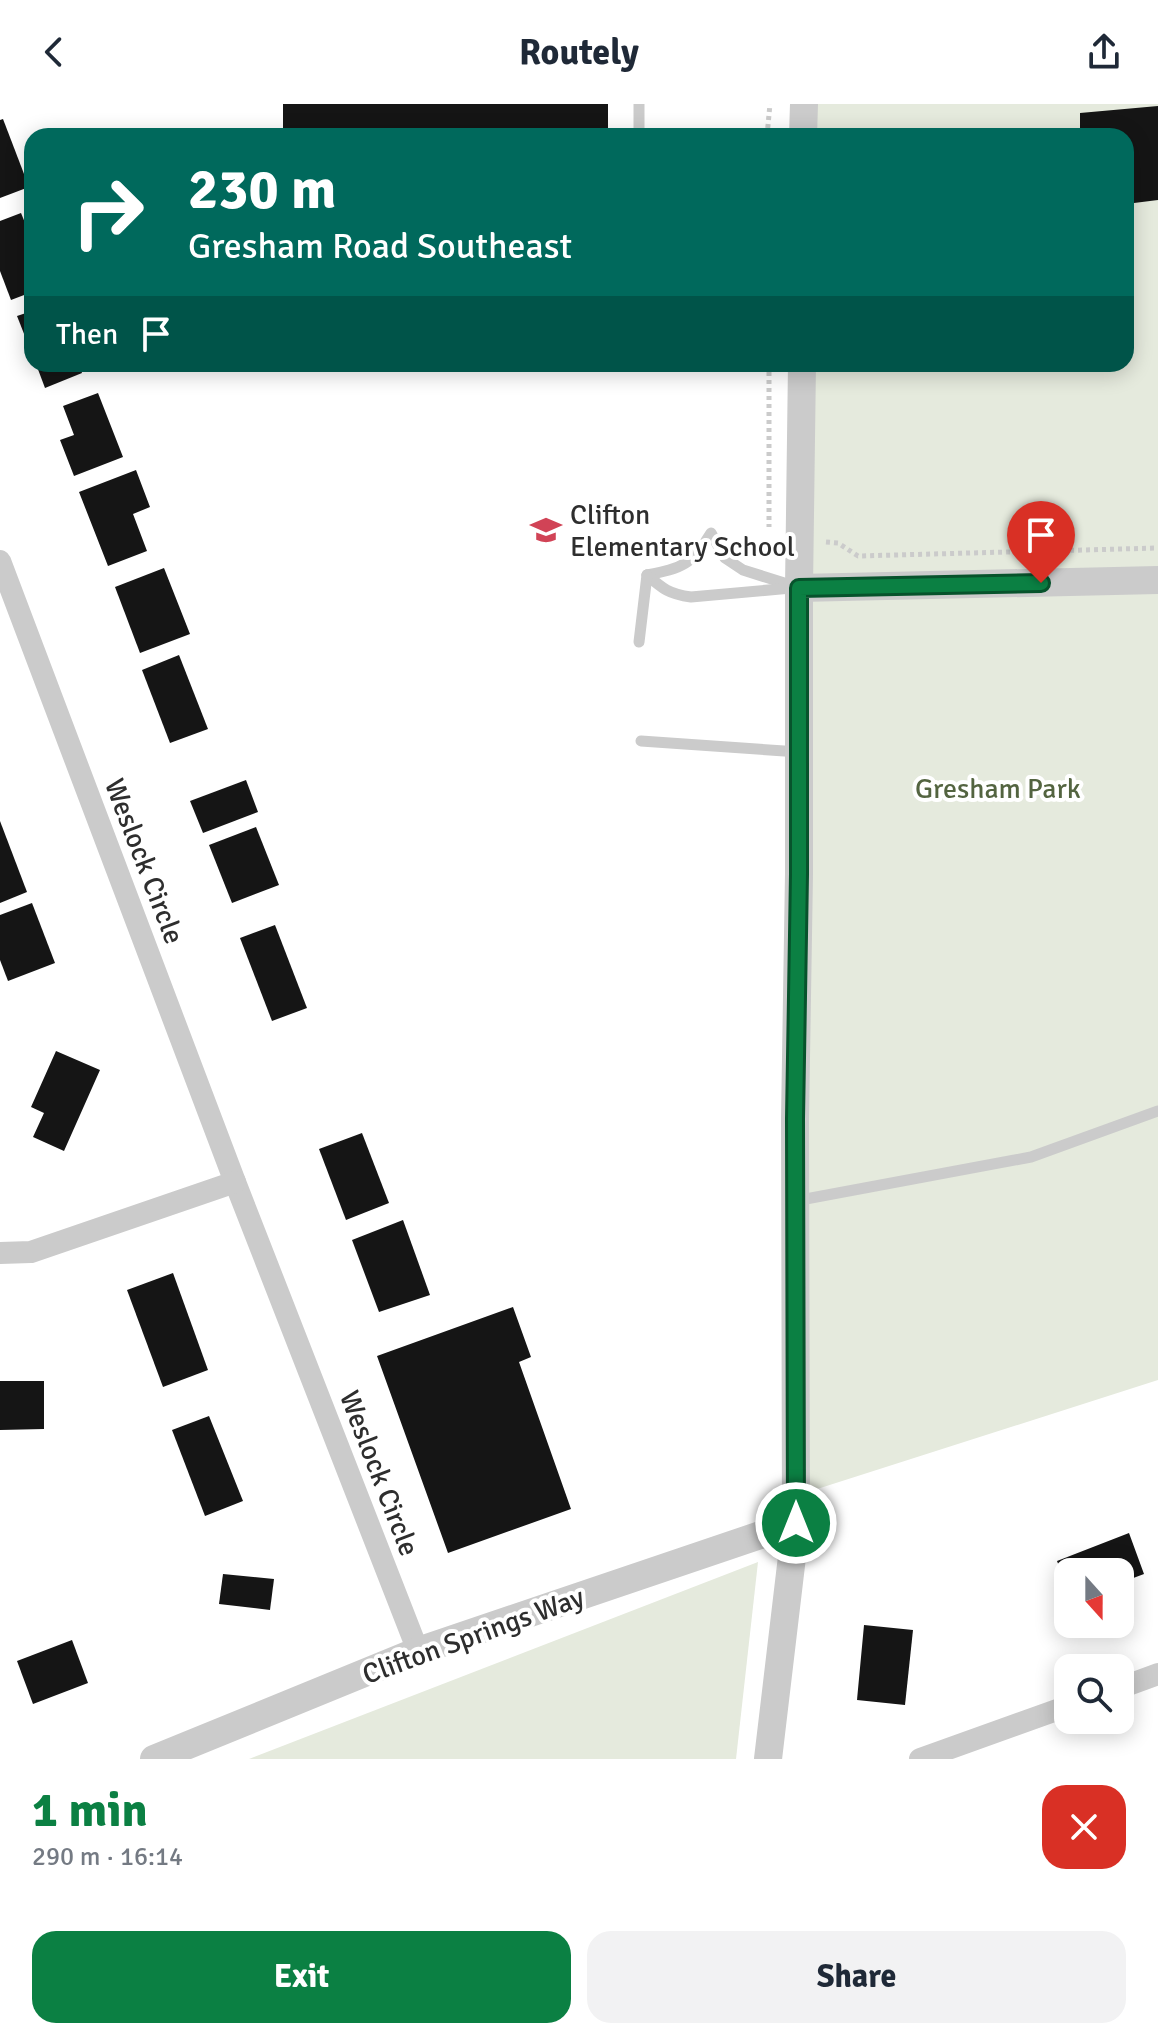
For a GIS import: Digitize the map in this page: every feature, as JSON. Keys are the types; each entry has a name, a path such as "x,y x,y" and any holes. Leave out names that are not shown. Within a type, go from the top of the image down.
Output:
{"street":[{"path":"803,128 804,104"},
{"path":"768,1759 796,1523 795,1201 802,372"},
{"name":"Weslock Circle","path":"0,561 235,1182 418,1651"},
{"path":"799,588 1158,580"},
{"path":"0,1253 31,1252 235,1182"},
{"name":"Clifton Springs Way","path":"154,1759 418,1651 796,1523"},
{"path":"1134,1683 1158,1674"},
{"path":"920,1759 1054,1711"}],"lane":[{"path":"639,104 639,128"},
{"path":"647,575 688,563 699,553 711,533 725,558 743,570 799,588"},
{"path":"647,575 664,590 691,597 799,588"},
{"path":"639,642 647,575"},
{"path":"641,741 799,752"},
{"path":"795,1201 1031,1157 1158,1111"}],"path":[{"path":"768,128 770,104"},
{"path":"769,372 769,541"},
{"path":"838,543 858,556 1158,548"}],"green space":[{"name":"Gresham Park","path":"804,104 1158,104 1158,1380 789,1498 798,372 1134,372 1134,128 803,128"},
{"path":"758,1562 736,1759 249,1759"}],"building":[{"path":"283,104 608,104 608,128 283,128"},
{"path":"1158,106 1158,200 1134,203 1134,128 1080,128 1080,113"},
{"path":"3,119 24,174 24,189 0,198 0,120"},
{"path":"21,213 24,220 24,295 11,300 0,271 0,221"},
{"path":"24,314 24,334 17,316"},
{"path":"39,372 82,372 82,373 45,388"},
{"path":"98,393 123,457 74,476 60,440 74,435 63,406"},
{"path":"136,470 150,507 133,514 147,551 108,566 79,492"},
{"path":"164,568 190,634 140,653 115,587"},
{"path":"179,655 208,729 170,743 142,670"},
{"path":"246,780 258,812 203,833 190,801"},
{"path":"0,821 27,892 0,903"},
{"path":"256,827 279,885 232,903 209,845"},
{"path":"32,903 55,963 8,981 0,960 0,915"},
{"path":"275,925 307,1008 272,1021 240,938"},
{"path":"56,1051 100,1070 64,1151 33,1137 44,1113 31,1107"},
{"path":"362,1133 389,1203 346,1220 319,1149"},
{"path":"403,1220 430,1295 379,1312 352,1240"},
{"path":"173,1273 208,1370 163,1387 127,1290"},
{"path":"513,1307 531,1357 519,1362 571,1509 448,1553 377,1356"},
{"path":"0,1381 44,1381 44,1429 0,1430"},
{"path":"209,1416 243,1501 205,1516 172,1430"},
{"path":"1129,1533 1144,1574 1134,1578 1134,1558 1065,1558"},
{"path":"223,1574 274,1579 270,1610 219,1604"},
{"path":"864,1625 913,1630 905,1705 857,1700"},
{"path":"72,1640 88,1683 33,1704 17,1661"}],"place":[{"name":"Clifton Elementary School","path":"546,530"}],"route":[{"path":"796,1523 799,588 1041,583"}]}
